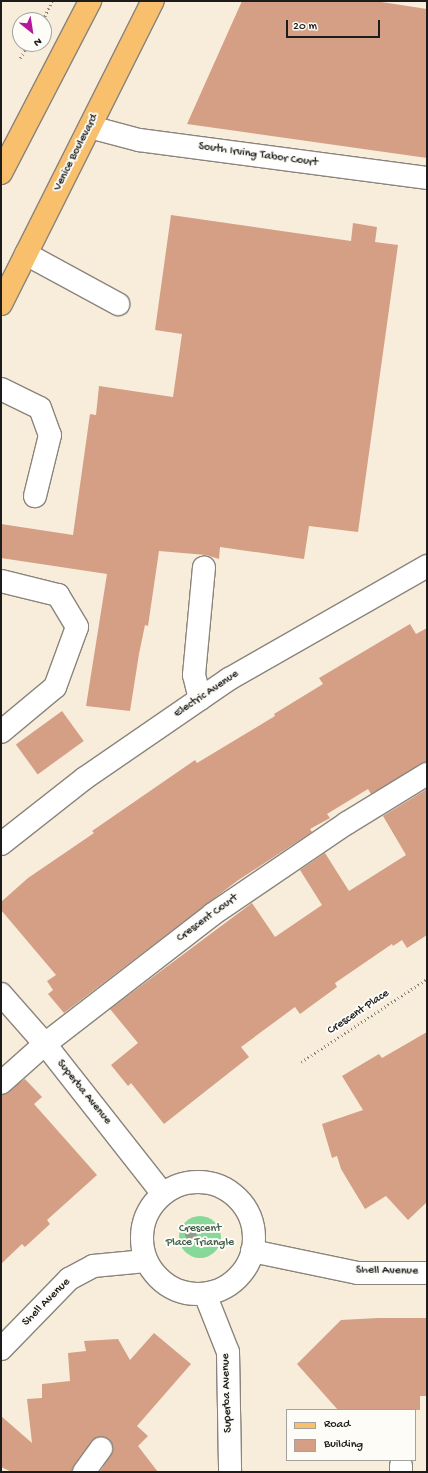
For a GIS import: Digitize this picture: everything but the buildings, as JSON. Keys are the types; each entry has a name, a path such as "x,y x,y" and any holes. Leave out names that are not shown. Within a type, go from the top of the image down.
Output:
{"main road":[{"path":"1,174 90,1"},
{"name":"Venice Boulevard","path":"1,304 153,1"}],"street":[{"name":"South Irving Tabor Court","path":"90,127 139,140 427,178"},
{"path":"26,254 118,304"},
{"path":"1,389 40,408 50,435 35,496"},
{"name":"Electric Avenue","path":"1,844 85,778 200,700 228,679 427,566"},
{"path":"200,700 194,675 204,567"},
{"path":"1,581 58,595 77,626 55,687 1,732"},
{"name":"Crescent Court","path":"1,1083 45,1044 213,914 347,823 427,774"},
{"name":"Superba Avenue","path":"1,994 45,1044 163,1194"},
{"path":"195,1182 212,1184 228,1191 241,1202 250,1217 254,1234 252,1251 246,1266 235,1280 221,1289 205,1294 187,1293 170,1287 156,1276 146,1261 141,1243 143,1224 150,1207 163,1194 178,1185 195,1182"},
{"name":"Shell Avenue","path":"252,1251 358,1273 427,1273"},
{"name":"Shell Avenue","path":"1,1349 69,1279 93,1266 146,1261"},
{"name":"Superba Avenue","path":"205,1294 228,1352 230,1472"},
{"path":"84,1472 101,1449"}],"path":[{"path":"47,12 52,1"},
{"path":"20,58 24,52"},
{"name":"Crescent Place","path":"301,1062 427,979"}],"green space":[{"name":"Crescent Place Triangle","path":"200,1216 215,1222 221,1237 215,1252 200,1258 185,1252 179,1237 185,1222"}]}
